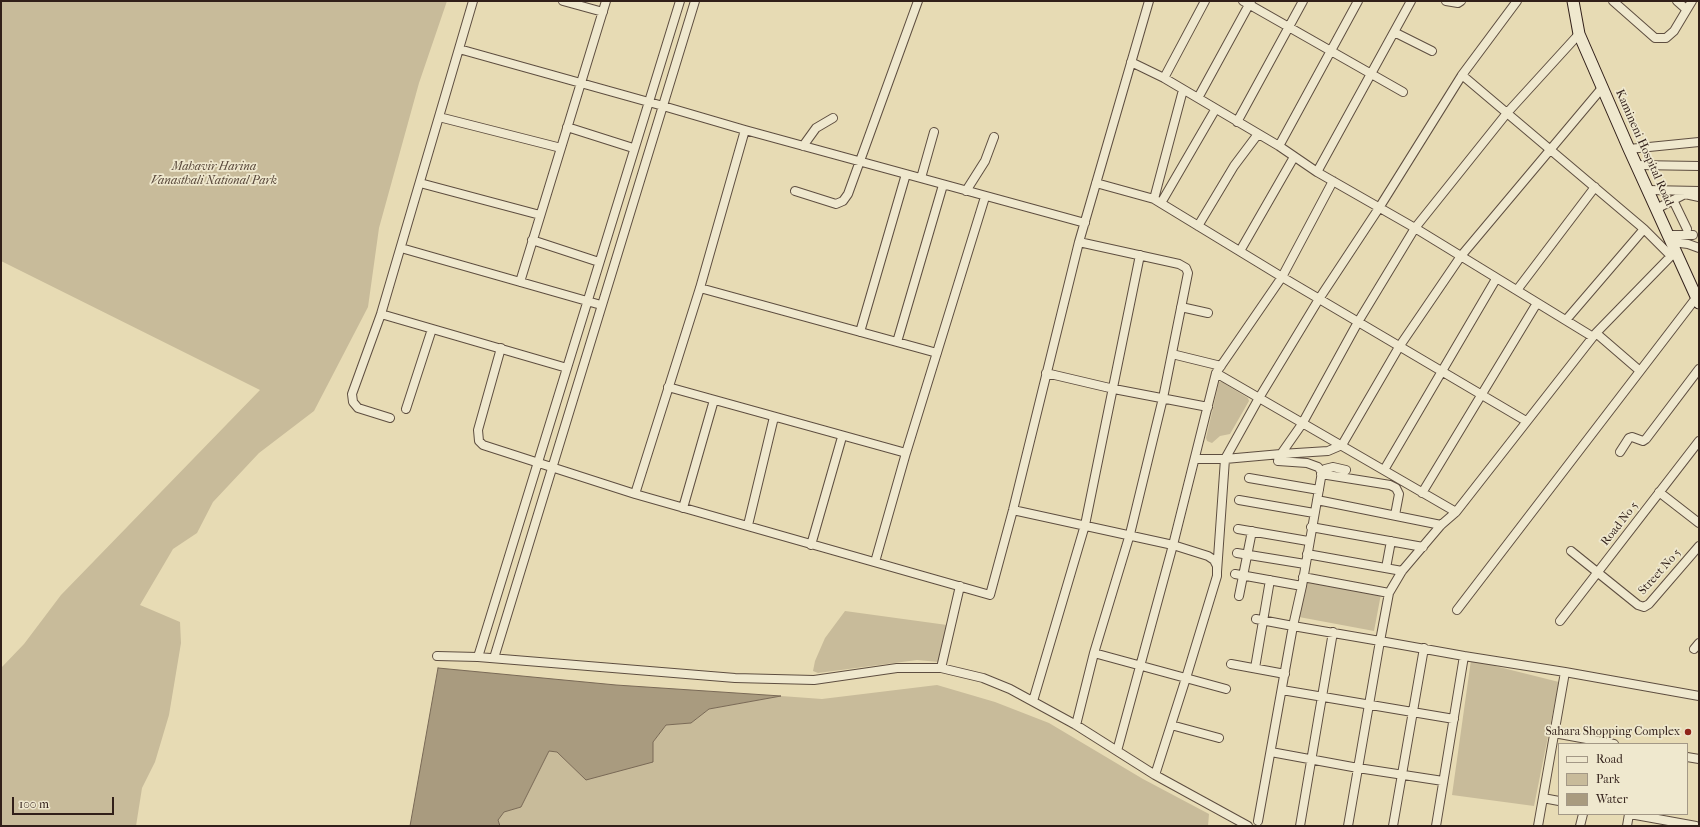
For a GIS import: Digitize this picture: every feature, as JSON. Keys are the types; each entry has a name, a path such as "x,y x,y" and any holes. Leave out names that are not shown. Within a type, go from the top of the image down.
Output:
{"street":[{"path":"390,418 358,408 353,402 352,394 381,314 473,1"},
{"path":"563,1 603,12"},
{"path":"520,282 606,1"},
{"path":"478,657 568,368 586,302 633,148 680,1"},
{"path":"494,658 551,467 695,1"},
{"path":"795,190 836,204 843,201 848,194 861,162 874,120 918,1"},
{"path":"501,348 478,430 478,441 483,445 635,494 990,595 1013,510 1084,223 1149,1"},
{"path":"1164,78 1205,1"},
{"path":"1237,122 1303,1"},
{"path":"1279,146 1358,1"},
{"path":"1317,172 1411,1"},
{"path":"1446,1 1458,3 1461,1"},
{"path":"1155,775 1186,678 1217,572 1225,459 1258,398 1319,299 1379,208 1462,75 1517,1"},
{"name":"Kamineni Hospital Road","path":"1573,1 1579,34 1670,239 1674,255 1698,300"},
{"path":"1613,1 1655,38 1666,38 1671,36 1692,1"},
{"path":"1677,1 1686,9"},
{"path":"1198,98 1248,2 1403,92"},
{"path":"1394,32 1432,51"},
{"path":"1280,458 1302,424 1358,322 1415,228 1507,113 1579,34"},
{"path":"459,49 581,82 745,130 985,197 1084,223"},
{"path":"1131,62 1164,78 1198,98 1215,110 1279,146 1317,172 1415,228 1496,279 1594,335 1640,371"},
{"path":"1348,826 1389,593 1402,571 1442,525 1456,512 1594,335 1674,255 1462,75"},
{"path":"1195,459 1280,458 1328,451 1342,445 1399,347 1461,256 1602,88"},
{"path":"1157,201 1183,90"},
{"path":"1157,201 1215,110"},
{"path":"439,117 561,148"},
{"path":"803,146 816,128 833,118"},
{"path":"567,127 633,148"},
{"path":"635,494 700,288 745,130"},
{"path":"921,178 934,132"},
{"path":"1198,226 1234,166 1258,134"},
{"path":"966,191 985,161 994,137"},
{"path":"1629,149 1699,142"},
{"path":"1240,251 1294,157"},
{"path":"1637,165 1699,166"},
{"path":"860,332 906,174"},
{"path":"1117,751 1173,545 1216,373 1282,277 1333,181"},
{"path":"420,183 540,215"},
{"path":"1096,184 1157,201 1399,347 1526,421"},
{"path":"897,342 943,185"},
{"path":"1517,290 1595,188"},
{"path":"1648,190 1699,191"},
{"path":"1656,209 1685,194 1699,197"},
{"path":"875,562 906,453 985,197"},
{"path":"1670,239 1690,232 1673,200"},
{"path":"1566,320 1644,229"},
{"path":"1670,239 1699,248"},
{"path":"532,240 599,262"},
{"path":"1076,725 1094,653 1130,534 1163,398 1188,273 1186,268 1140,255 1079,242"},
{"path":"401,248 586,302 601,305"},
{"path":"1033,701 1085,524 1114,389 1140,255"},
{"path":"1384,470 1496,279"},
{"path":"700,288 937,353"},
{"path":"1457,610 1640,371 1698,300"},
{"path":"1422,493 1537,303"},
{"path":"1181,307 1208,313"},
{"path":"381,314 568,368"},
{"path":"406,410 432,329"},
{"path":"1172,354 1221,366"},
{"path":"1620,452 1629,438 1632,437 1643,441 1646,439 1699,369"},
{"path":"1046,373 1114,389 1208,407"},
{"path":"1216,373 1456,512"},
{"path":"668,387 842,437 906,453"},
{"path":"683,508 714,400"},
{"path":"748,526 774,417"},
{"path":"811,545 842,437"},
{"name":"Road No 5","path":"1560,621 1699,441"},
{"path":"1280,458 1315,465 1321,473 1390,485 1396,488 1399,494 1395,515"},
{"path":"1258,821 1293,626 1302,586 1308,541 1312,527 1321,473 1325,468 1333,467 1346,470"},
{"path":"1249,478 1319,490"},
{"path":"1660,492 1699,523"},
{"path":"1239,500 1314,513"},
{"path":"1317,500 1442,525"},
{"path":"1013,510 1085,524 1173,545 1208,556 1214,560 1217,566 1217,572"},
{"path":"1312,527 1423,547"},
{"path":"1238,529 1308,541"},
{"path":"1239,596 1239,575 1248,554 1252,531"},
{"path":"1386,568 1391,541"},
{"name":"Street No 5","path":"1597,573 1638,605 1644,607 1649,604 1699,546"},
{"path":"1571,551 1597,573"},
{"path":"1237,552 1305,564"},
{"path":"1307,554 1402,571"},
{"path":"1239,575 1302,586"},
{"path":"1303,577 1389,593"},
{"path":"1255,668 1259,620 1270,580"},
{"path":"941,668 960,586"},
{"path":"1259,620 1699,696"},
{"path":"1300,826 1333,632"},
{"path":"1393,826 1424,648"},
{"path":"1094,653 1226,689"},
{"path":"437,656 494,658 735,678 814,680 897,668 941,668 983,678 1010,689 1076,725 1155,775 1248,826"},
{"path":"1436,826 1464,656"},
{"path":"1231,664 1285,674"},
{"path":"1538,826 1565,672"},
{"path":"1282,690 1368,706 1454,719"},
{"path":"1171,725 1219,738"},
{"path":"1554,733 1595,742"},
{"path":"1271,752 1358,768 1443,781"},
{"path":"1688,757 1699,759"},
{"path":"1543,798 1558,801"},
{"path":"1580,826 1582,815"},
{"path":"1627,826 1630,815"},
{"path":"1637,815 1671,820 1696,826"}],"green space":[{"name":"Mahavir Harina Vanasthali National Park","path":"1,1 447,1 419,83 379,228 368,307 314,411 259,453 213,502 197,533 173,549 140,605 180,622 181,643 169,715 155,762 142,788 136,826 1,826 1,668 24,644 61,595 260,390 1,261"},
{"path":"1219,382 1222,382 1248,398 1249,401 1230,434 1220,436 1212,443 1207,441 1206,438"},
{"path":"1306,580 1381,594 1374,631 1299,617"},
{"path":"845,611 947,625 939,662 917,660 818,673 813,671 815,661 825,638"},
{"path":"1471,660 1559,682 1534,806 1452,795"},
{"path":"937,685 995,702 1049,723 1143,779 1209,814 1208,826 500,826 497,820 504,812 521,807 549,751 557,752 586,779 653,742 666,725 691,723 709,709 781,696 822,699"}],"water":[{"path":"438,668 616,685 781,696 709,709 691,723 666,725 653,742 653,762 586,780 557,752 549,751 521,807 504,812 498,820 500,826 410,826"}],"place":[{"name":"Sahara Shopping Complex","path":"1688,732"}]}
